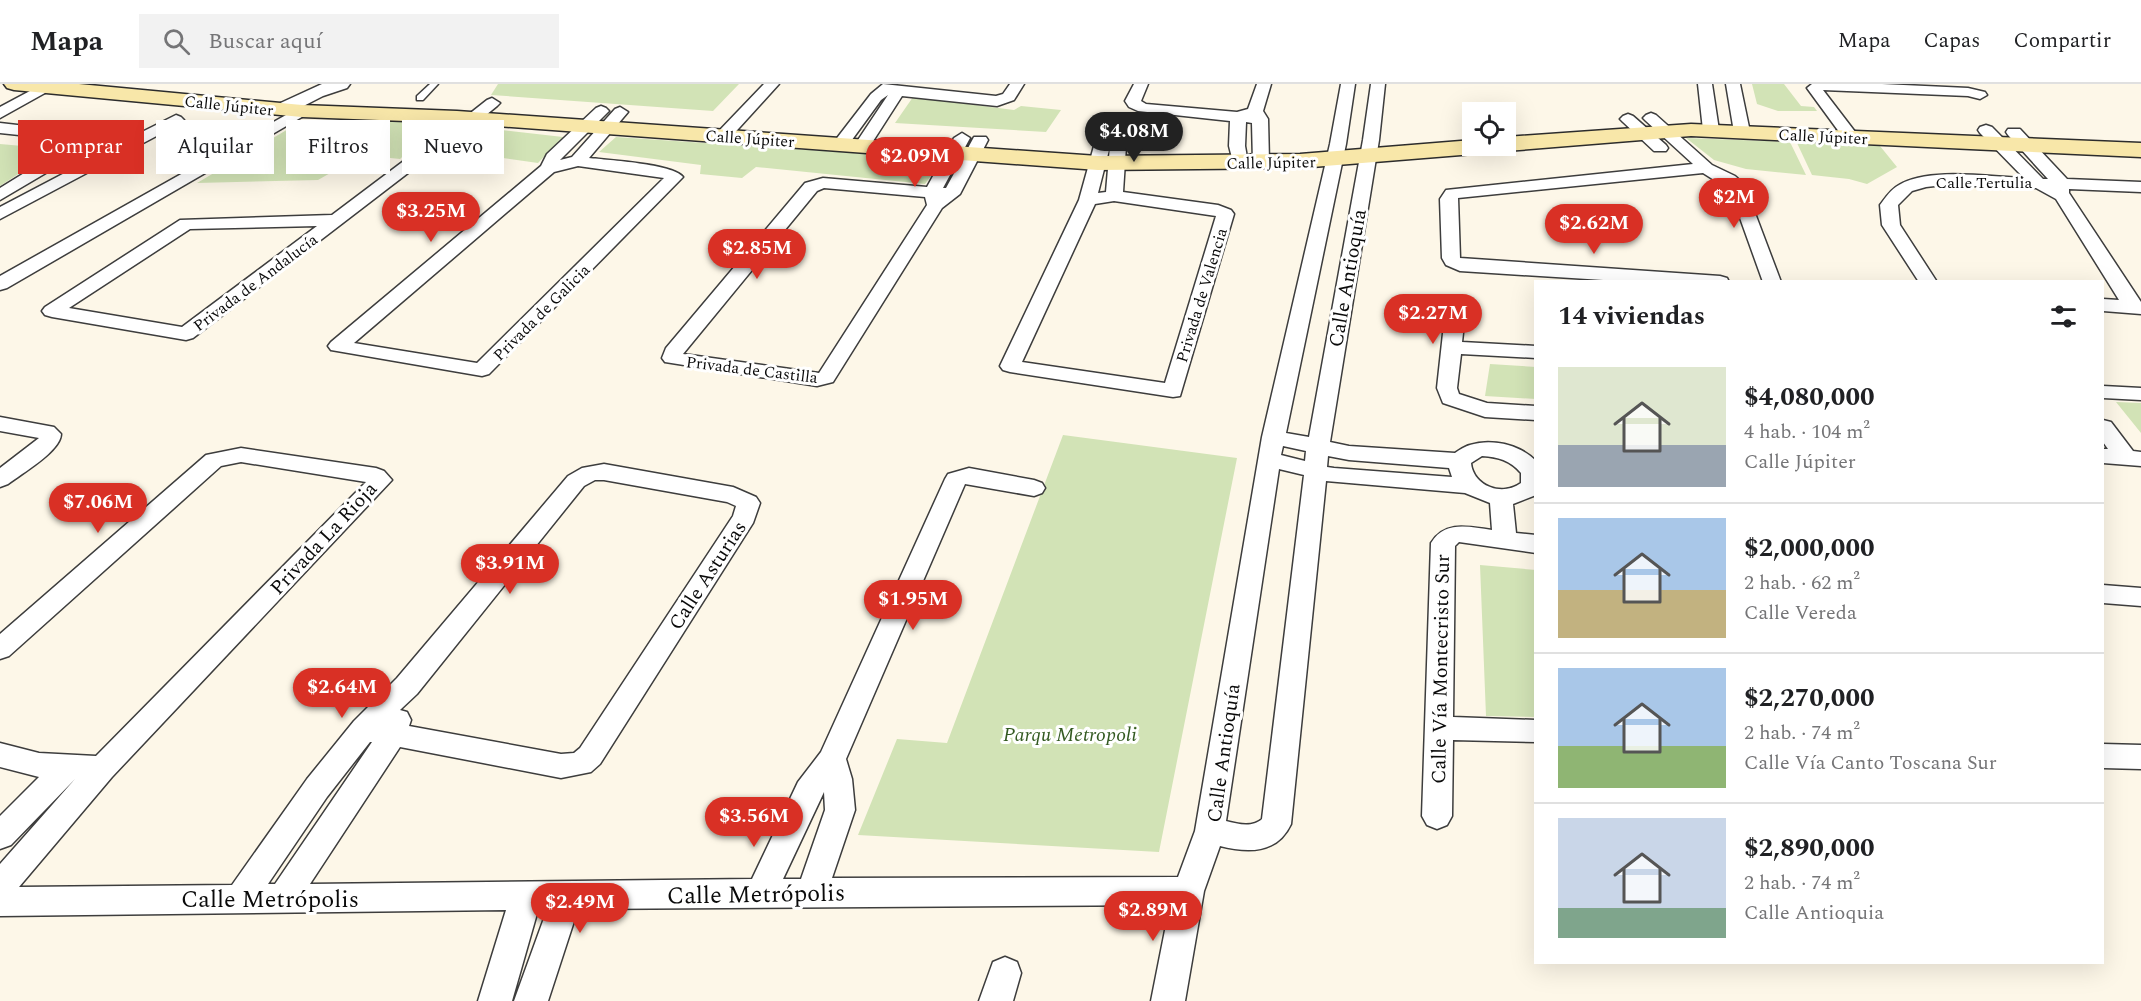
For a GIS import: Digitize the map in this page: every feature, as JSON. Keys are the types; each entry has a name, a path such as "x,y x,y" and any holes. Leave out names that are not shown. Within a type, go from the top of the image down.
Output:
{"main road":[{"name":"Calle Júpiter","path":"15,84 292,111 474,110 967,146 1109,154 1335,152 1462,134"},
{"name":"Calle Júpiter","path":"224,84 427,91 474,110"},
{"name":"Calle Júpiter","path":"1516,129 1710,124 2007,138 2141,150"},
{"name":"Calle Júpiter","path":"1516,143 1647,125"},
{"name":"Calle Júpiter","path":"2007,138 2141,137"},
{"name":"Calle Júpiter","path":"1370,148 1462,146"}],"street":[{"path":"720,128 772,84"},
{"path":"857,138 892,87 997,101 1009,97 1017,84"},
{"path":"1141,84 1133,101 1138,106 1238,117 1258,115"},
{"path":"1250,154 1264,84"},
{"name":"Calle Antioquía","path":"1348,84 1271,448 1210,831 1256,839 1264,837 1276,824 1318,447 1370,148 1378,84"},
{"path":"1705,84 1710,124"},
{"path":"1733,84 1741,126"},
{"path":"0,113 52,86"},
{"path":"1853,131 1826,91 1827,86 1968,92 1980,95"},
{"path":"0,268 334,88"},
{"name":"Privada de Andalucía","path":"337,220 186,224 52,311 186,334 337,220 415,160 436,148 474,110"},
{"path":"0,284 292,111"},
{"path":"1238,117 1250,154"},
{"path":"578,161 603,119"},
{"name":"Privada de Galicia","path":"548,168 578,161 668,174 675,177 483,370 338,346 548,168 553,157 603,119"},
{"path":"1647,125 1738,188 1771,280"},
{"path":"1647,125 1683,169"},
{"path":"0,128 18,130"},
{"path":"2007,138 2037,182 2061,189"},
{"path":"2007,138 2061,189 2137,308"},
{"name":"Privada de Castilla","path":"940,197 823,183 811,187 673,352 672,358 817,380 826,378 940,197 967,146"},
{"path":"1109,154 1114,196"},
{"path":"1088,200 1109,154"},
{"path":"1689,280 1460,265 1452,261 1449,199 1452,194 1706,168"},
{"path":"0,195 34,174"},
{"path":"0,214 74,174"},
{"name":"Calle Tertulia","path":"1927,280 1891,225 1889,205 1899,190 1918,183 1944,180 2037,182"},
{"name":"Calle Tertulia","path":"2061,189 2141,187"},
{"name":"Privada de Valencia","path":"1114,196 1223,211 1226,214 1173,391 1010,366 1088,200 1114,196"},
{"path":"2104,305 2137,308"},
{"path":"1456,306 1447,388 1450,398 1485,410 1534,414"},
{"path":"1452,347 1534,352"},
{"path":"2104,392 2141,394"},
{"path":"1485,410 1492,449"},
{"path":"0,424 50,434 50,439 41,449 0,479"},
{"path":"2104,428 2133,458"},
{"path":"1271,448 1318,447 1349,453 1460,461"},
{"path":"1271,448 1315,471 1334,476 1470,486"},
{"path":"1492,449 1503,451 1521,460 1532,472 1534,479 1532,486 1520,495 1501,497 1484,494 1470,486 1458,470 1460,461 1472,451 1492,449"},
{"name":"Privada La Rioja","path":"0,649 214,460 241,454 379,477 379,484 102,768 0,887"},
{"path":"2104,456 2133,458"},
{"name":"Calle Asturias","path":"240,900 317,788 364,729 407,686 576,481 583,476 604,472 733,495 748,503 745,517 590,756 581,764 561,766 364,729"},
{"path":"761,893 808,791 832,759 956,479 969,476 1034,488"},
{"path":"1501,497 1505,541 1534,544"},
{"name":"Calle Vía Montecristo Sur","path":"1437,816 1442,549 1446,539 1460,534 1505,541"},
{"path":"2104,594 2141,597"},
{"name":"Calle Asturias","path":"283,899 393,734 407,686"},
{"path":"1440,728 1534,731"},
{"path":"0,755 39,765 102,768"},
{"path":"2104,756 2141,757"},
{"path":"811,893 840,810 838,779 832,759"},
{"path":"1,836 67,768"},
{"path":"1168,1001 1188,891 1210,831"},
{"path":"1,836 41,839"},
{"name":"Calle Metrópolis","path":"0,902 761,893 1188,891"},
{"path":"495,1001 526,897"},
{"path":"531,1001 567,897"}],"green space":[{"path":"498,84 739,84 713,111 491,95"},
{"path":"1752,84 1784,84 1801,106 1814,107 1817,111 1778,111 1757,104"},
{"path":"913,97 1014,110 1021,106 1061,110 1046,132 895,123"},
{"path":"390,121 402,122 402,157 390,158"},
{"path":"286,130 286,174 329,174 318,180 197,183 212,174 274,174 274,137"},
{"path":"504,130 563,137 538,163 504,158"},
{"path":"616,137 943,159 925,184 756,167 742,178 700,174 701,165 599,152"},
{"path":"1686,138 1790,142 1806,175 1746,169 1714,160"},
{"path":"1797,143 1880,146 1897,167 1867,184 1849,179 1812,175"},
{"path":"0,144 18,146 18,174 0,186"},
{"path":"1490,364 1534,367 1534,399 1485,396"},
{"path":"2116,402 2141,403 2141,433"},
{"name":"Parqu Metropoli","path":"1063,435 1237,458 1159,852 858,835 897,739 947,743"},
{"path":"1480,565 1534,570 1534,717 1486,716"}]}
